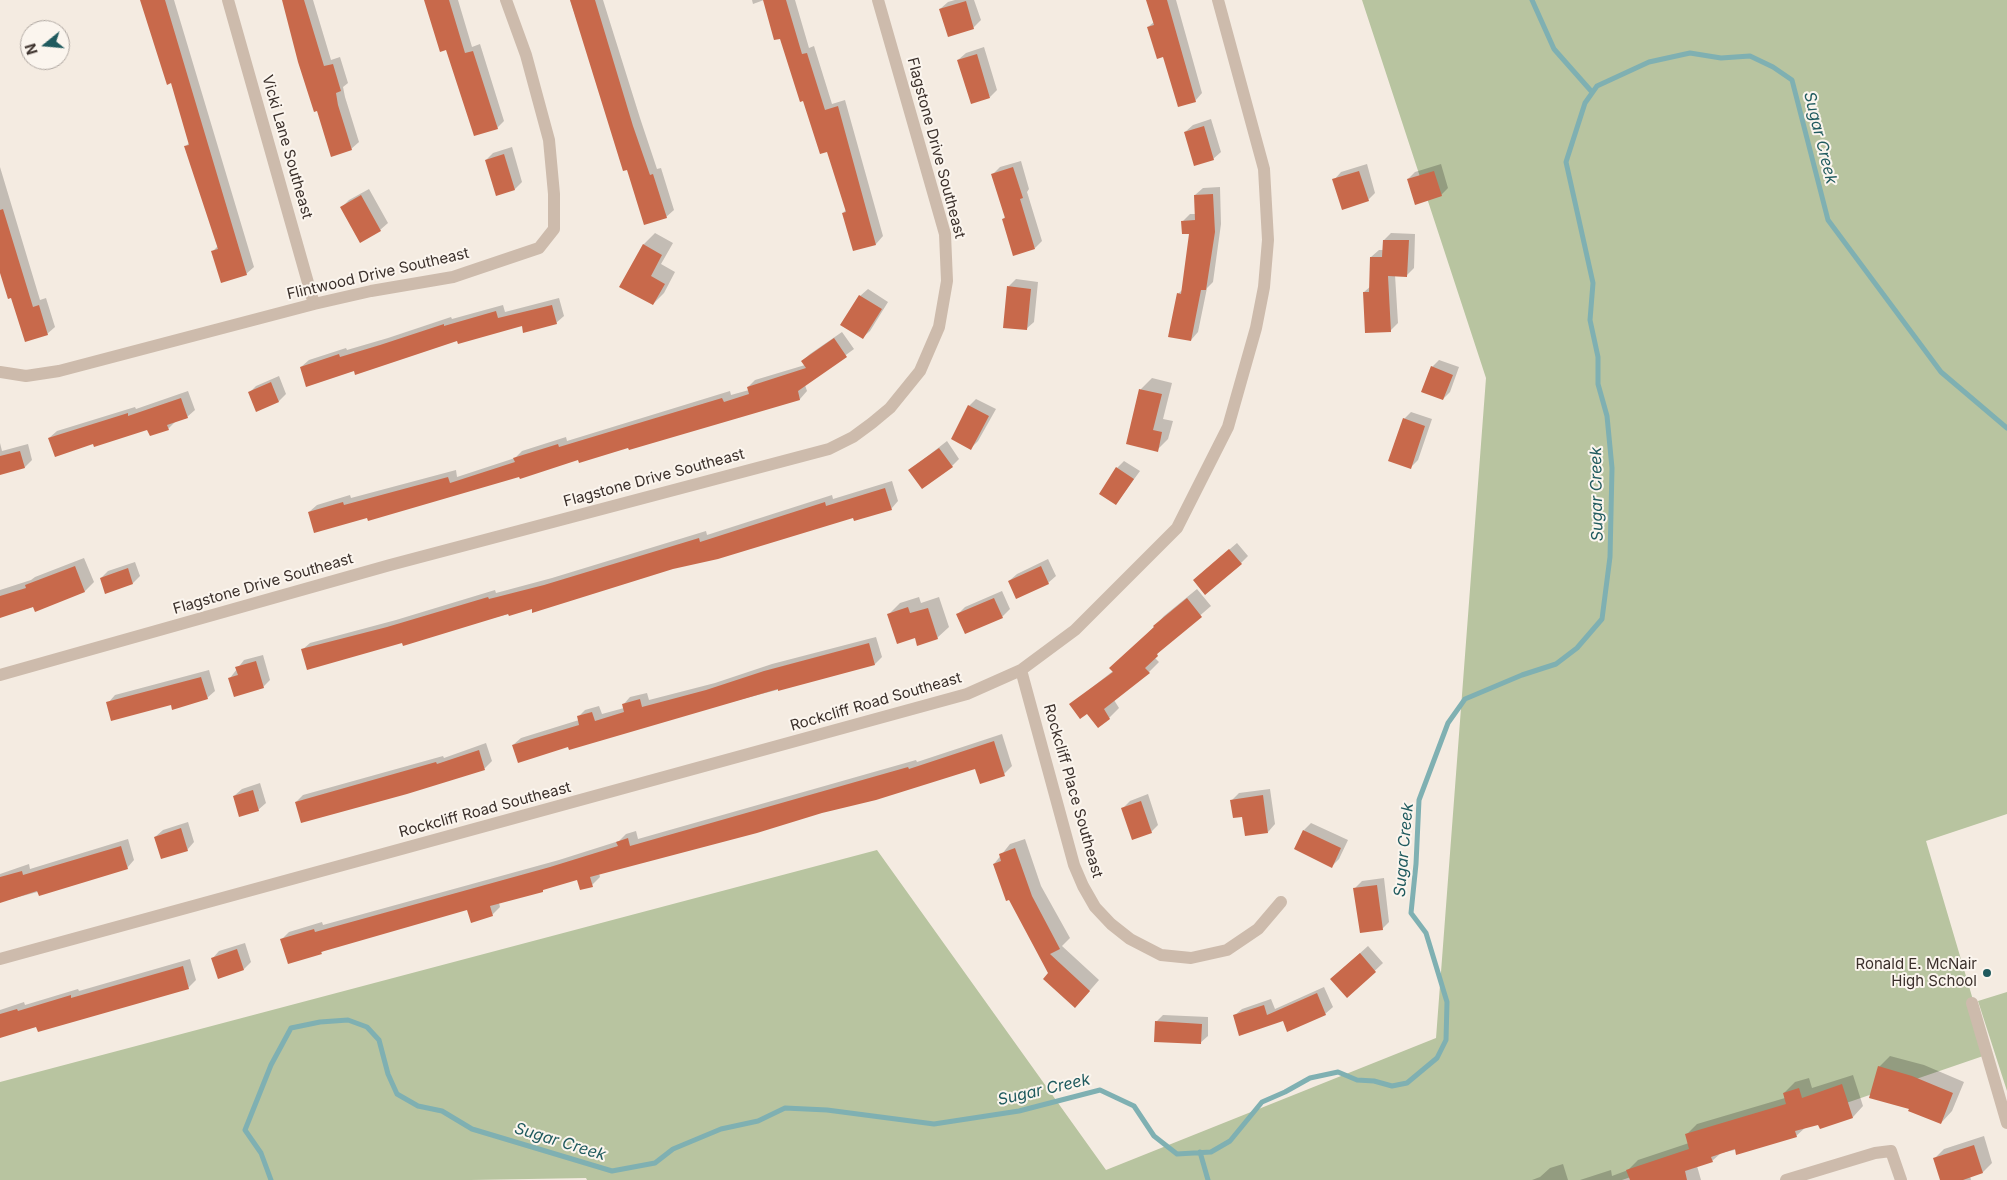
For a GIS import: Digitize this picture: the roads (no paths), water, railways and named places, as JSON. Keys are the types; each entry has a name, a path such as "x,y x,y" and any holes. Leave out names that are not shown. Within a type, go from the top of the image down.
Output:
{"street":[{"name":"Vicki Lane Southeast","path":"228,0 314,304"},
{"name":"Flintwood Drive Southeast","path":"0,372 26,376 59,371 314,304 453,276 540,248 554,229 554,194 549,140 526,55 506,0"},
{"name":"Flagstone Drive Southeast","path":"0,675 390,565 829,449 853,437 872,423 890,408 920,371 939,327 948,281 945,234 878,0"},
{"name":"Rockcliff Road Southeast","path":"0,959 923,707 982,689 1021,670 1075,630 1177,528 1228,427 1256,330 1264,287 1268,216 1259,145 1218,0"},
{"name":"Rockcliff Place Southeast","path":"1021,670 1074,865 1095,907 1111,924 1130,939 1161,955 1191,958 1227,950 1258,929 1281,902"},
{"path":"1972,1003 2007,1122"},
{"path":"1786,1180 1875,1153 1891,1151 1901,1180"}],"waterway":[{"path":"1532,0 1554,49 1592,92"},
{"name":"Sugar Creek","path":"271,1180 261,1153 245,1130 271,1065 291,1028 320,1022 348,1020 367,1027 379,1040 388,1074 397,1094 418,1106 442,1111 472,1129 612,1171 655,1163 673,1149 721,1129 758,1121 785,1108 827,1110 934,1124 1019,1111 1100,1090 1134,1106 1154,1136 1177,1154 1211,1152 1230,1141 1262,1102 1310,1078 1338,1072 1357,1080 1374,1081 1392,1086 1407,1083 1437,1058 1446,1040 1447,1002 1426,933 1411,913 1416,864 1419,800 1448,723 1465,699 1522,675 1556,664 1577,648 1602,619 1610,557 1612,468 1607,416 1598,384 1598,357 1590,320 1593,283 1566,162 1585,103 1597,86 1649,62 1690,53 1721,58 1750,56 1773,67 1792,80 1828,220 1941,372 2007,428"},
{"path":"1200,1152 1208,1180"}],"place":[{"name":"Ronald E. McNair High School","path":"1987,973"}]}
